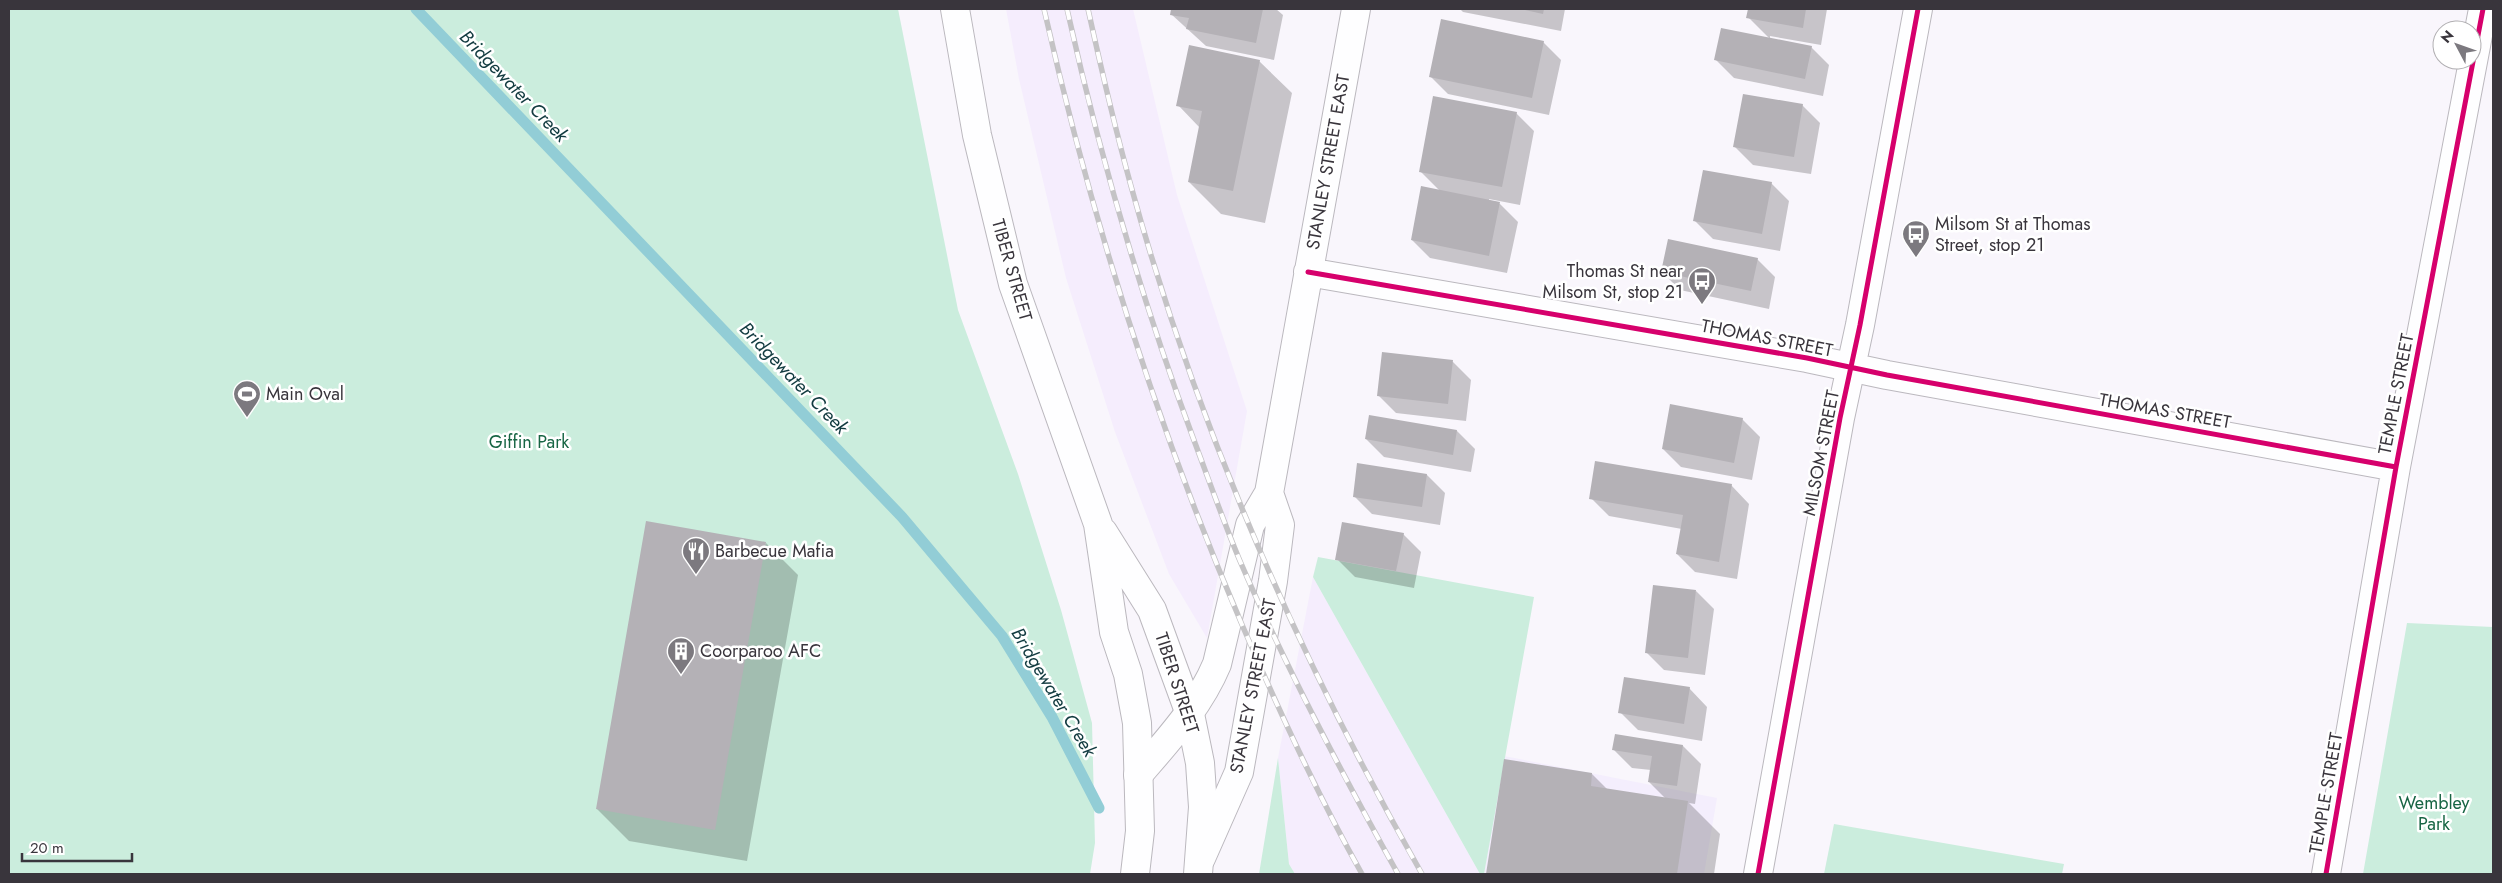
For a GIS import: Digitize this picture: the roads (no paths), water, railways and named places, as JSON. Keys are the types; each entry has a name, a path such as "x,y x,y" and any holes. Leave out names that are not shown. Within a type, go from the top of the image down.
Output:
{"street":[{"name":"TIBER STREET","path":"955,9 977,135 1013,284 1098,524 1114,632 1128,674 1136,723 1138,775"},
{"name":"STANLEY STREET EAST","path":"1138,775 1190,714 1217,664 1250,525 1269,493 1356,9"},
{"name":"MILSOM STREET","path":"1758,874 1840,418 1852,368 1918,9"},
{"name":"TEMPLE STREET","path":"2326,874 2396,467 2483,9"},
{"name":"THOMAS STREET","path":"1308,272 1806,358 2396,467"},
{"name":"STANLEY STREET EAST","path":"1199,866 1239,772 1273,581 1280,524 1269,493"},
{"name":"TIBER STREET","path":"1098,524 1152,610 1190,714 1201,771 1203,807 1199,866"},
{"path":"1135,874 1140,831 1138,775"}],"waterway":[{"name":"Bridgewater Creek","path":"416,9 902,517 1002,636 1052,717 1099,808"}],"railway":[{"path":"1044,9 1083,167 1105,245 1129,323 1182,476 1270,690 1314,783 1362,874"},
{"path":"1067,9 1093,119 1140,282 1157,336 1223,518 1240,561 1295,680 1398,874"},
{"path":"1088,9 1119,142 1157,276 1187,365 1220,453 1293,625 1334,709 1422,874"}],"place":[{"name":"Milsom St at Thomas Street, stop 21","path":"1916,258"},
{"name":"Thomas St near Milsom St, stop 21","path":"1702,305"},
{"name":"Main Oval","path":"247,418"},
{"name":"Barbecue Mafia","path":"696,575"},
{"name":"Coorparoo AFC","path":"681,675"}],"park label":[{"name":"Giffin Park","path":"529,442"},
{"name":"Wembley Park","path":"2434,813"}]}
